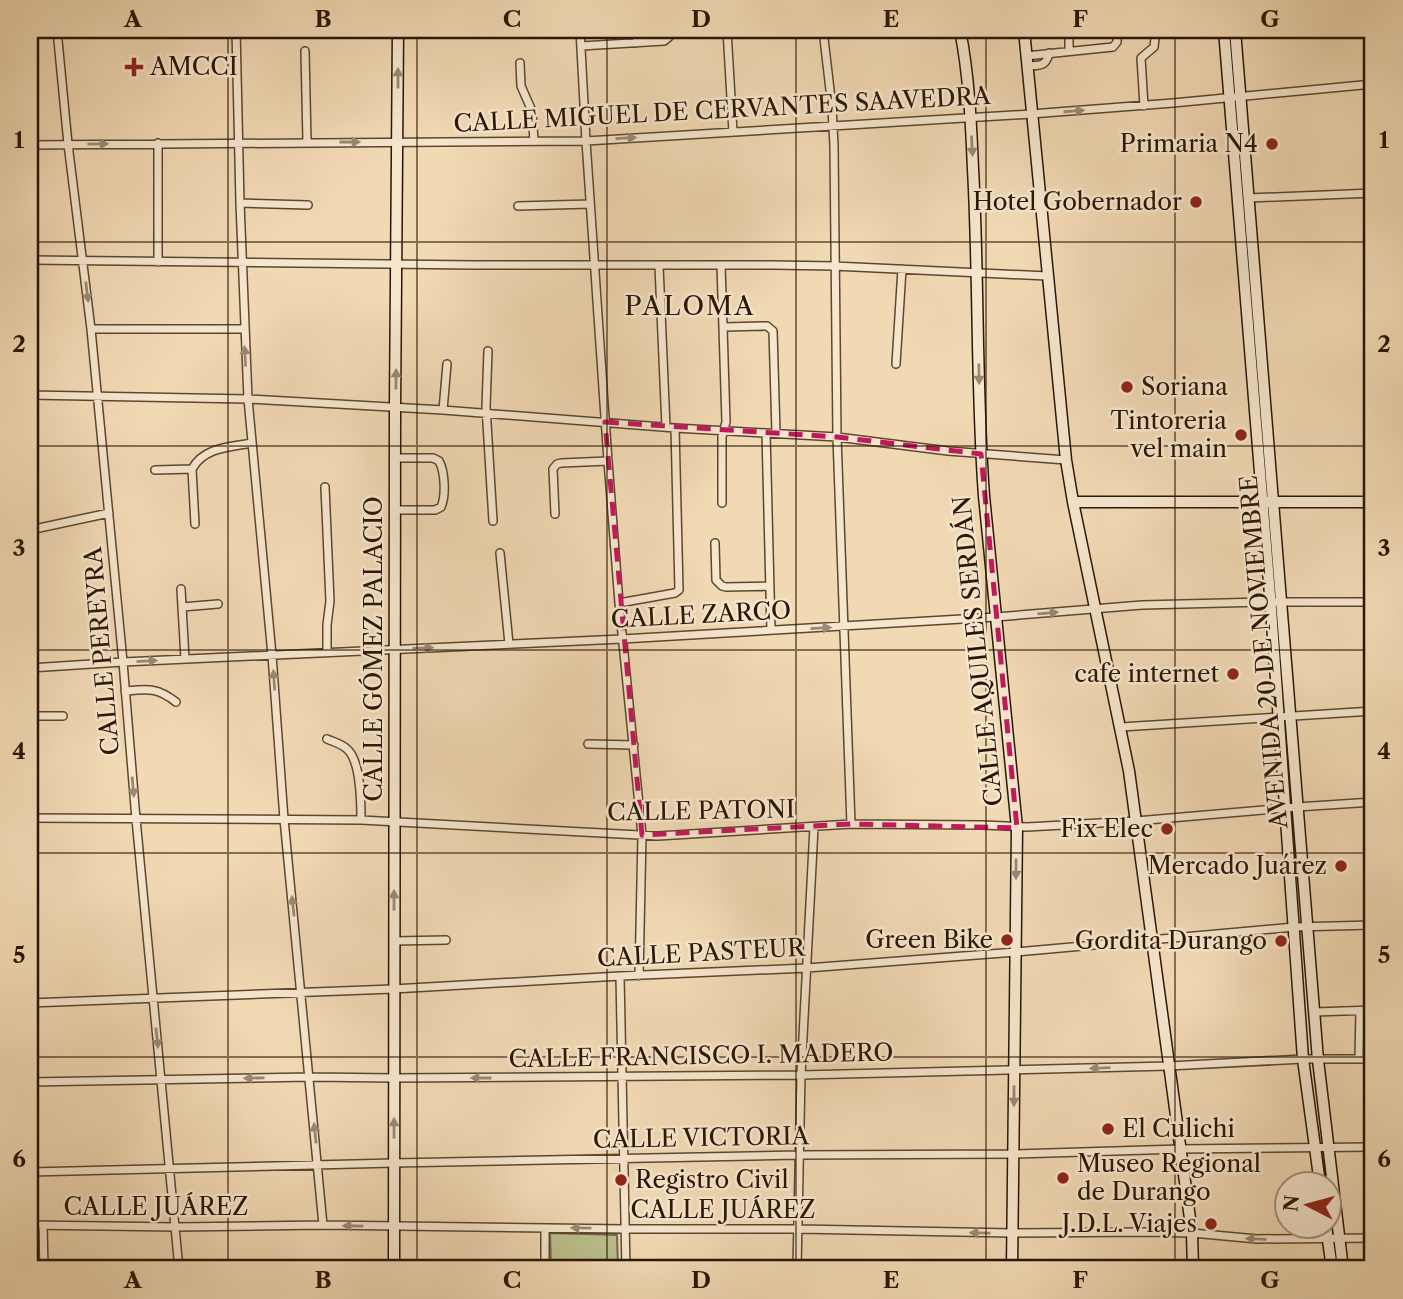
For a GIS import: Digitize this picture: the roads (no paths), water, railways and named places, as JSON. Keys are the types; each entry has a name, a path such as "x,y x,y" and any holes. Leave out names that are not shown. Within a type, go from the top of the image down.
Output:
{"street":[{"name":"CALLE PEREYRA","path":"57,30 98,396 179,1269"},
{"path":"236,30 248,400 323,1225"},
{"name":"CALLE GÓMEZ PALACIO","path":"394,1269 398,30"},
{"path":"580,30 608,461 622,603 622,639 642,835 639,976"},
{"path":"636,30 636,43"},
{"path":"581,46 664,41 669,37 670,30"},
{"path":"727,30 733,132"},
{"path":"823,30 833,127 837,437 851,824"},
{"name":"CALLE AQUILES SERDÁN","path":"960,30 971,118 978,273 981,454 1017,828 1012,1269"},
{"path":"1024,30 1066,460 1129,771 1192,1233 1193,1269"},
{"path":"1069,51 1069,36 1072,32 1092,30"},
{"path":"1027,61 1044,64 1048,61 1049,53 1115,46 1117,42 1114,30"},
{"path":"1144,106 1141,58 1154,47 1156,30"},
{"name":"AVENIDA 20 DE NOVIEMBRE","path":"1224,30 1268,502"},
{"name":"AVENIDA 20 DE NOVIEMBRE","path":"1235,30 1249,198 1275,601 1278,717 1303,1059 1318,1170"},
{"path":"305,51 307,142"},
{"path":"520,63 521,86 532,111 534,141"},
{"name":"CALLE MIGUEL DE CERVANTES SAAVEDRA","path":"30,145 586,141 1144,106 1373,84"},
{"path":"158,143 159,262"},
{"path":"1249,198 1373,193"},
{"path":"240,203 309,205"},
{"path":"518,206 590,204"},
{"path":"30,260 834,266 1047,276"},
{"path":"721,265 726,422 722,437 722,503"},
{"path":"659,266 666,427"},
{"path":"896,364 902,269"},
{"path":"724,327 762,325 771,328 774,336 776,433"},
{"path":"91,329 244,330"},
{"path":"488,351 486,414 493,521"},
{"path":"443,410 447,364"},
{"path":"30,395 248,400 443,410 837,437 981,454 1066,460"},
{"path":"622,603 678,592 676,428"},
{"path":"766,433 771,630"},
{"path":"195,524 192,469 201,458 216,449 252,443"},
{"path":"396,458 433,458 439,461 442,467 443,501 441,508 435,510 396,510"},
{"path":"555,514 555,466 561,463 608,461"},
{"path":"155,470 192,469"},
{"path":"325,487 330,601 327,652"},
{"path":"1073,502 1373,502"},
{"path":"30,530 109,513"},
{"path":"715,543 718,584 726,587 770,586"},
{"path":"500,553 509,644"},
{"path":"181,589 185,659"},
{"name":"AVENIDA 20 DE NOVIEMBRE","path":"1275,601 1290,716 1318,1060 1330,1170"},
{"name":"CALLE ZARCO","path":"30,668 622,639 996,617 1142,605 1275,601 1373,602"},
{"path":"182,607 218,604"},
{"path":"125,691 155,690 176,702"},
{"path":"1121,727 1373,711"},
{"path":"30,716 63,716"},
{"path":"327,739 340,743 351,752 360,790 361,820"},
{"path":"588,744 634,746"},
{"name":"CALLE PATONI","path":"30,818 361,820 658,836 851,824 982,825 1017,828 1373,802"},
{"path":"797,1269 802,1075 814,827"},
{"name":"CALLE PASTEUR","path":"30,1003 153,1000 807,968 1016,953 1294,927 1373,925"},
{"path":"394,941 446,940"},
{"path":"620,976 626,1269"},
{"path":"1315,1012 1373,1010"},
{"path":"1359,1059 1360,1011"},
{"name":"CALLE FRANCISCO I. MADERO","path":"30,1082 310,1077 802,1075 1373,1059"},
{"name":"CALLE VICTORIA","path":"30,1172 799,1155 1373,1147"},
{"name":"CALLE JUÁREZ","path":"30,1226 323,1225 1012,1233 1150,1232 1274,1239"},
{"path":"43,1226 44,1269"},
{"path":"545,1227 545,1269"},
{"name":"CALLE JUÁREZ","path":"1344,1239 1373,1238"},
{"path":"1328,1240 1332,1269"},
{"name":"AVENIDA 20 DE NOVIEMBRE","path":"1339,1240 1343,1269"}],"place":[{"name":"AMCCI","path":"134,67"},
{"name":"Primaria N4","path":"1272,144"},
{"name":"Hotel Gobernador","path":"1196,202"},
{"name":"Soriana","path":"1127,387"},
{"name":"Tintoreria vel main","path":"1241,435"},
{"name":"cafe internet","path":"1233,674"},
{"name":"Fix Elec","path":"1167,829"},
{"name":"Mercado Juárez","path":"1341,866"},
{"name":"Green Bike","path":"1007,940"},
{"name":"Gordita Durango","path":"1281,941"},
{"name":"El Culichi","path":"1108,1129"},
{"name":"Museo Regional de Durango","path":"1063,1178"},
{"name":"Registro Civil","path":"621,1180"},
{"name":"J.D.L. Viajes","path":"1211,1224"}],"district":[{"name":"PALOMA","path":"690,306"}]}
